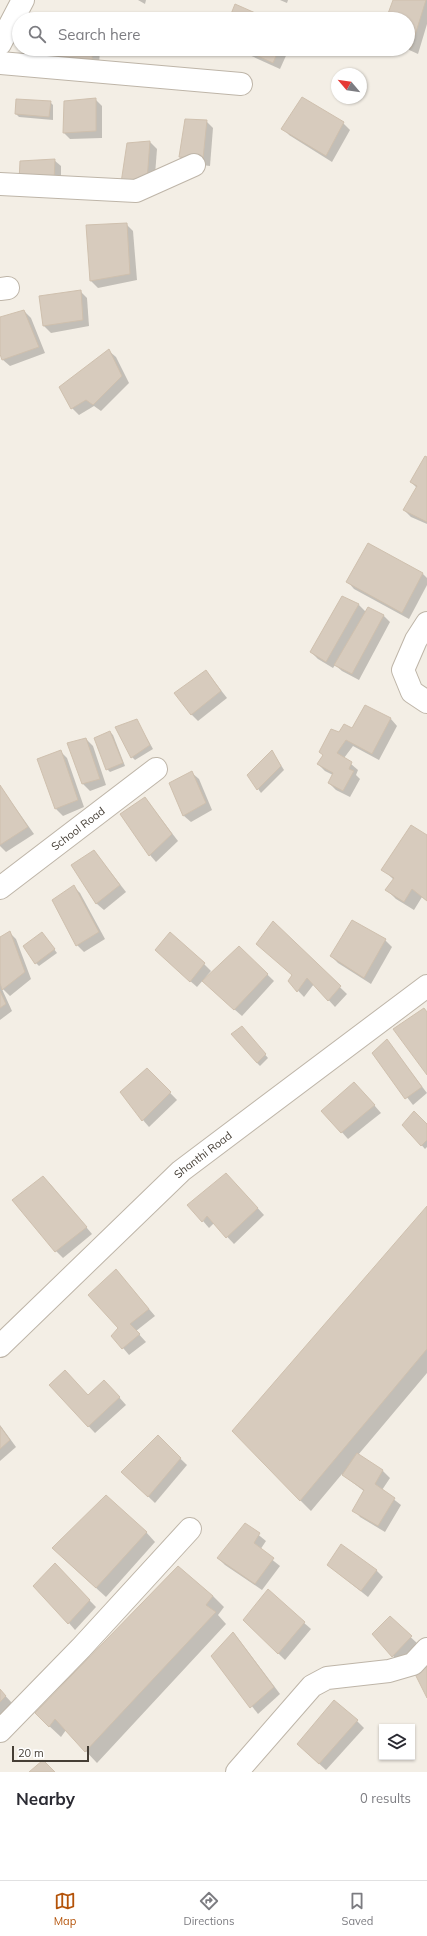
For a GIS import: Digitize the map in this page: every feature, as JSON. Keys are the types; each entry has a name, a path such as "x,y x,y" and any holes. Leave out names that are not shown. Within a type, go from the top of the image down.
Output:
{"street":[{"path":"17,12 23,0"},
{"path":"0,44 12,21"},
{"path":"0,63 241,84"},
{"path":"0,184 136,191 194,165"},
{"path":"427,623 416,640 403,670 412,692 427,702"},
{"name":"School Road","path":"0,888 156,769"},
{"name":"Shanthi Road","path":"0,1346 181,1171 427,986"},
{"path":"0,1731 81,1648 190,1529"},
{"path":"237,1772 312,1686 327,1678 389,1671 413,1664 427,1649"}],"building":[{"path":"393,0 426,0 415,35 415,12 389,12"},
{"path":"235,4 253,12 232,12"},
{"path":"59,56 92,56 92,59"},
{"path":"258,56 276,56 273,63"},
{"path":"302,97 344,122 326,156 281,129"},
{"path":"96,98 96,131 63,133 64,101"},
{"path":"16,99 51,101 49,117 15,114"},
{"path":"185,119 207,120 203,159 179,157"},
{"path":"150,141 147,181 121,183 127,143"},
{"path":"55,159 54,181 19,182 20,161"},
{"path":"127,223 130,274 90,281 86,225"},
{"path":"81,290 83,320 43,326 39,296"},
{"path":"24,310 39,347 2,360 0,354 0,317"},
{"path":"109,349 122,376 93,405 86,400 71,409 59,387"},
{"path":"425,456 427,457 427,522 403,510 417,486 410,482"},
{"path":"368,543 423,573 402,613 346,582"},
{"path":"342,596 359,604 326,662 310,652"},
{"path":"368,607 384,615 352,674 334,665"},
{"path":"206,670 221,691 191,715 174,693"},
{"path":"365,705 391,718 372,754 346,740 337,753 352,762 349,769 354,771 343,791 328,783 333,773 317,764 323,755 319,752 331,729 339,732 344,724 352,728"},
{"path":"137,719 150,745 131,758 115,727"},
{"path":"110,731 123,763 106,770 94,738"},
{"path":"86,738 100,779 82,784 67,743"},
{"path":"61,750 78,800 55,809 37,759"},
{"path":"272,750 281,766 257,790 247,775"},
{"path":"192,771 206,803 183,816 169,783"},
{"path":"0,785 28,827 0,845"},
{"path":"145,797 172,834 149,856 120,814"},
{"path":"411,825 427,835 427,901 412,889 404,902 385,890 394,878 381,870"},
{"path":"94,850 120,885 96,904 71,865"},
{"path":"74,885 99,932 76,946 52,900"},
{"path":"352,920 386,939 364,978 330,956"},
{"path":"273,921 341,986 328,1001 307,978 297,992 288,981 292,975 256,944"},
{"path":"10,931 25,972 2,990 0,983 0,937"},
{"path":"42,932 55,949 35,964 23,946"},
{"path":"170,932 205,963 190,982 155,950"},
{"path":"239,946 268,974 234,1010 202,981"},
{"path":"0,991 6,1004 0,1008"},
{"path":"424,1008 427,1012 427,1075 393,1029"},
{"path":"242,1026 266,1054 257,1063 231,1034"},
{"path":"387,1039 422,1087 405,1099 372,1053"},
{"path":"147,1068 171,1092 142,1121 120,1092"},
{"path":"354,1082 375,1105 341,1133 321,1111"},
{"path":"414,1111 427,1124 427,1140 421,1146 402,1125"},
{"path":"226,1173 258,1208 226,1238 207,1216 202,1222 187,1205"},
{"path":"43,1176 87,1227 55,1252 12,1200"},
{"path":"427,1206 427,1349 300,1501 232,1431"},
{"path":"116,1269 149,1309 130,1324 140,1334 122,1349 111,1336 118,1328 88,1295"},
{"path":"65,1370 88,1395 104,1380 120,1397 88,1427 49,1385"},
{"path":"0,1426 10,1440 0,1449"},
{"path":"158,1435 181,1458 148,1497 121,1472"},
{"path":"357,1453 383,1470 375,1484 395,1498 378,1526 352,1511 364,1490 342,1475"},
{"path":"106,1495 147,1532 96,1588 52,1548"},
{"path":"245,1523 260,1533 254,1543 274,1558 255,1584 217,1558"},
{"path":"341,1544 377,1570 361,1591 327,1565"},
{"path":"55,1563 90,1600 68,1624 33,1586"},
{"path":"178,1566 213,1596 206,1605 216,1612 85,1752 55,1719 49,1727 35,1713"},
{"path":"268,1589 305,1622 278,1654 243,1620"},
{"path":"390,1616 412,1636 392,1657 372,1634"},
{"path":"233,1632 274,1687 250,1708 211,1656"},
{"path":"427,1662 427,1698 414,1672"},
{"path":"0,1689 6,1696 0,1702"},
{"path":"334,1700 358,1720 319,1764 297,1744"},
{"path":"43,1760 55,1772 29,1772"}]}
